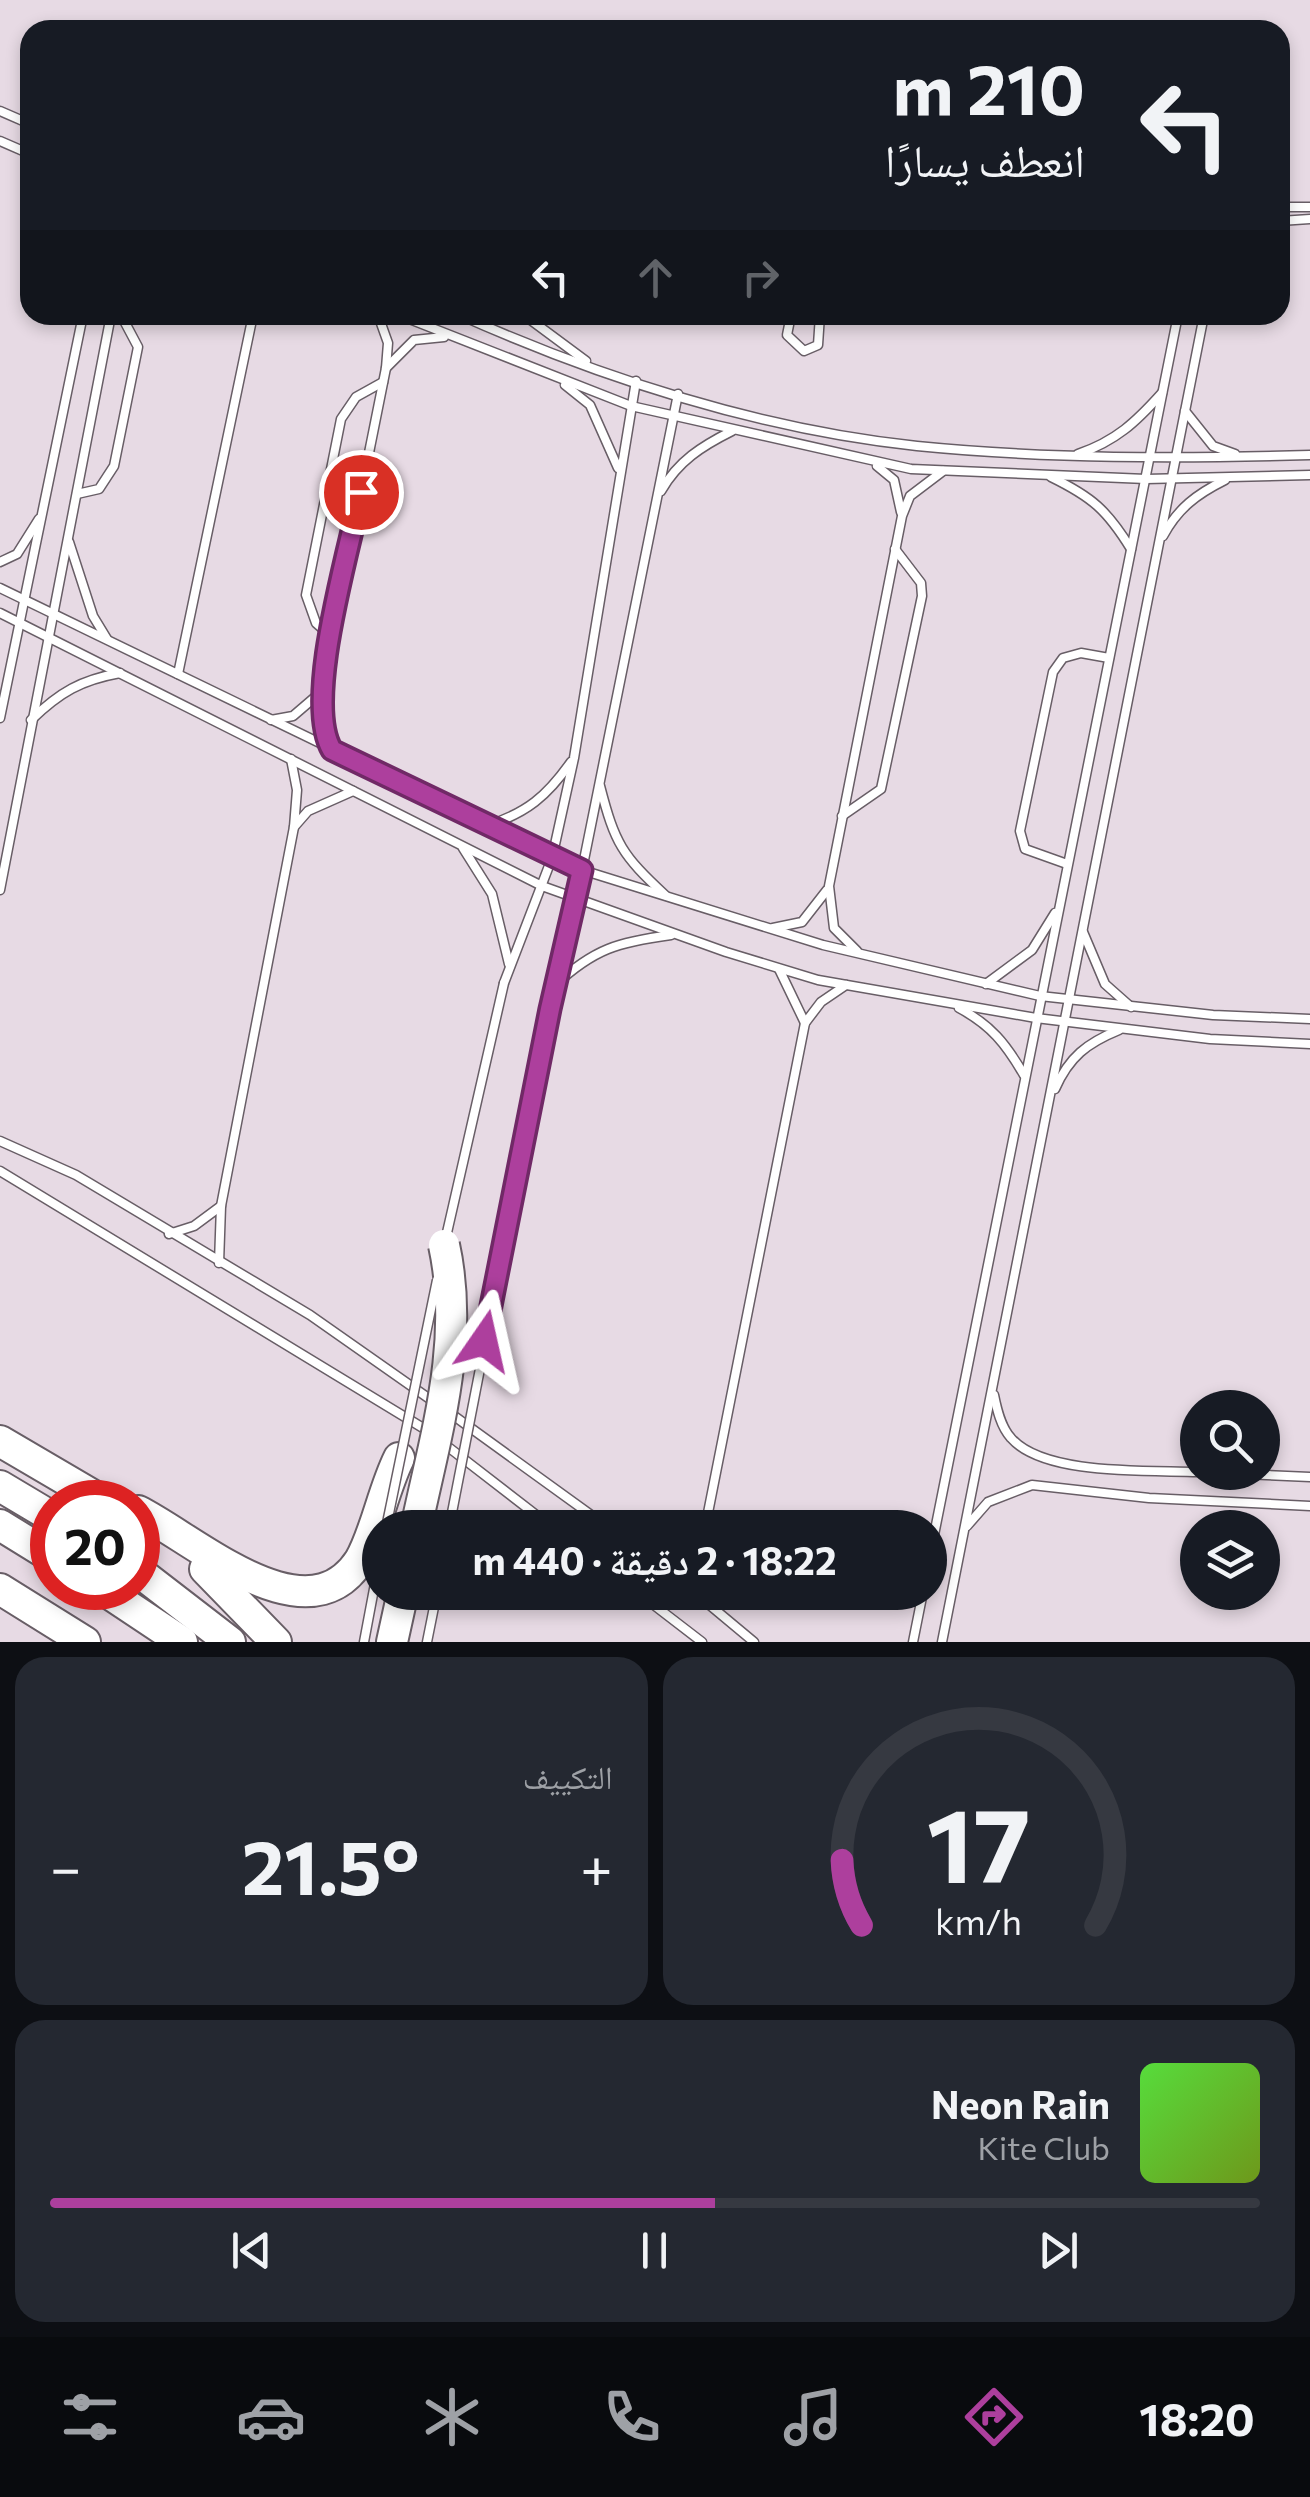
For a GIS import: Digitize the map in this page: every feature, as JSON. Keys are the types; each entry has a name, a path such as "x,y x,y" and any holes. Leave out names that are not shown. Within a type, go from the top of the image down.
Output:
{"highway":[{"path":"420,1510 453,1345 453,1295 444,1245"},
{"path":"0,1441 66,1480"},
{"path":"160,1525 269,1590 312,1595 338,1584 358,1563 399,1458"},
{"path":"0,1486 30,1504"},
{"path":"0,1525 30,1543"},
{"path":"160,1538 219,1580 276,1642"},
{"path":"160,1588 230,1642"},
{"path":"0,1590 84,1642"},
{"path":"134,1610 182,1642"},
{"path":"392,1642 399,1610"},
{"path":"0,1614 64,1642"}],"lane":[{"path":"0,718 81,325"},
{"path":"0,890 109,325"},
{"path":"76,494 98,489 114,466 138,347 126,325"},
{"path":"178,674 250,325"},
{"path":"332,750 323,736 320,692 386,368 388,343 382,325"},
{"path":"422,325 631,406 869,461 943,471 1146,479 1310,475"},
{"path":"483,325 678,394 776,421 914,446 1152,460 1310,455"},
{"path":"537,325 589,364"},
{"path":"788,325 787,335 804,352 818,345 819,325"},
{"path":"939,1510 1176,325"},
{"path":"942,1642 1202,325"},
{"path":"386,368 414,340 448,336"},
{"path":"558,379 590,405 608,437 620,474"},
{"path":"389,1510 504,983 552,858 574,758 636,381"},
{"path":"332,637 316,623 306,594 341,418 356,396 383,382"},
{"path":"1074,455 1105,445 1132,427 1165,390"},
{"path":"453,1510 550,1009 582,870 678,394"},
{"path":"1185,410 1212,446 1244,457"},
{"path":"656,499 672,472 700,447 732,432"},
{"path":"869,461 894,480 902,516"},
{"path":"861,954 834,928 829,886 902,516 910,496 943,471"},
{"path":"1047,475 1090,496 1112,518 1132,550"},
{"path":"1159,544 1174,515 1199,492 1231,477"},
{"path":"0,562 17,554 42,516"},
{"path":"68,539 93,616 107,640"},
{"path":"842,816 881,789 922,596 922,583 895,549"},
{"path":"0,588 582,870 766,929 1040,996 1131,1007 1310,1019"},
{"path":"0,613 542,886 672,934 778,968 847,984 1036,1018 1310,1044"},
{"path":"1067,864 1025,850 1020,831 1053,672 1063,658 1080,653 1110,658"},
{"path":"32,720 60,692 83,680 120,673"},
{"path":"0,677 5,690"},
{"path":"270,720 293,716 320,692"},
{"path":"486,826 523,814 550,792 574,758"},
{"path":"219,1263 222,1206 294,827 297,790 291,759"},
{"path":"600,783 612,834 629,861 668,898"},
{"path":"294,827 308,810 354,791"},
{"path":"460,845 492,894 509,966"},
{"path":"766,929 802,922 816,910 829,886"},
{"path":"985,984 1008,972 1032,950 1058,909"},
{"path":"1082,930 1106,984 1131,1007"},
{"path":"555,985 584,958 610,947 672,934"},
{"path":"778,968 805,1023"},
{"path":"709,1510 805,1023 821,1002 847,984"},
{"path":"951,1003 986,1022 1006,1044 1024,1076"},
{"path":"1048,1102 1065,1067 1088,1043 1121,1028"},
{"path":"0,1132 11,1147"},
{"path":"0,1142 76,1175 310,1315 583,1510"},
{"path":"0,1171 420,1426 530,1510"},
{"path":"169,1234 194,1226 222,1206"},
{"path":"993,1388 998,1415 1010,1438 1034,1456 1060,1463 1180,1471"},
{"path":"1280,1476 1310,1478"},
{"path":"964,1529 988,1502 1032,1485 1149,1498 1310,1506"},
{"path":"364,1642 370,1610"},
{"path":"427,1642 433,1610"},
{"path":"660,1610 702,1642"},
{"path":"717,1610 754,1642"},
{"path":"913,1642 919,1610"}],"route":[{"path":"361,492 320,692 323,736 332,750 582,870 550,1009 484,1341"}]}
